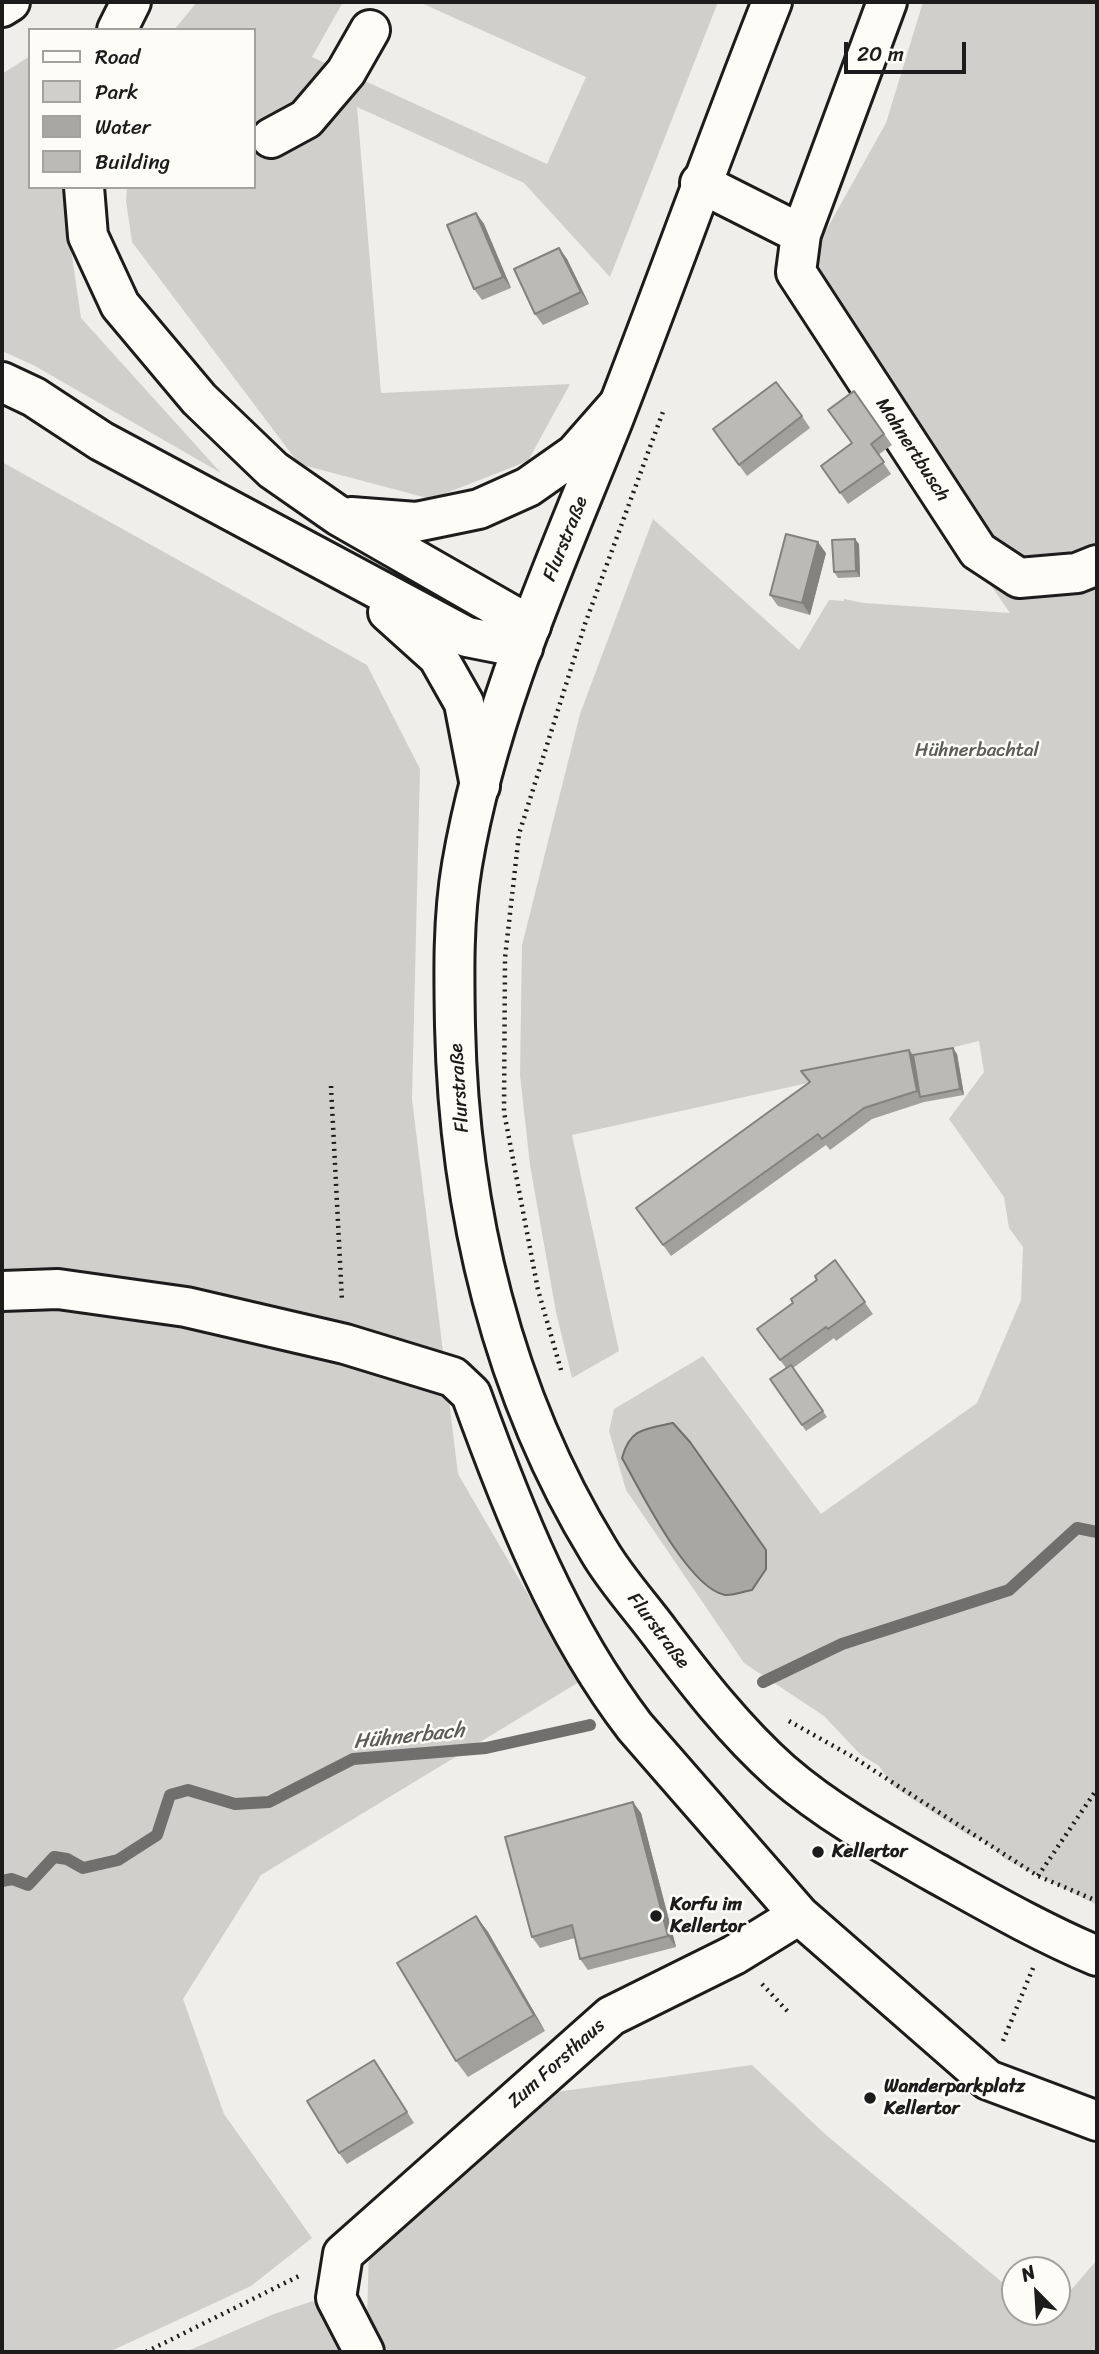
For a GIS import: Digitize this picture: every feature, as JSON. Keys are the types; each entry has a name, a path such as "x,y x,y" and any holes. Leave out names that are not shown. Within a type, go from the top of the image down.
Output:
{"main road":[{"path":"2,7 10,2"},
{"path":"118,28 131,2"},
{"name":"Flurstraße","path":"772,2 527,637 480,786 461,869 454,964 456,1082 485,1279 499,1328 532,1417 568,1499 602,1557 692,1676 781,1772 854,1826 1046,1935 1097,1956"},
{"name":"Mahnertbusch","path":"887,2 801,234 796,272 978,551 1019,578 1077,573 1097,565"},
{"path":"271,138 306,119 346,72 370,30"},
{"path":"701,183 801,234"},
{"path":"84,189 88,236 120,304 199,400 273,470 339,516 527,637"},
{"path":"2,382 34,397 101,441 467,637 527,637"},
{"path":"339,516 416,522 479,509 528,488 575,454 618,405"},
{"path":"348,575 438,657 464,703 480,786"},
{"path":"2,1292 58,1289 116,1295 186,1307 345,1344 453,1377 471,1394 547,1585 613,1698 799,1915 988,2080 1095,2113"},
{"name":"Zum Forsthaus","path":"343,2253 611,2016 734,1955 799,1915"},
{"path":"343,2253 336,2298 364,2352"}],"path":[{"path":"562,1374 538,1290 504,1112 505,958 519,834 585,624 665,408"},
{"path":"331,1086 345,1344"},
{"path":"777,1714 853,1758 1038,1876 1097,1901"},
{"path":"1038,1876 1097,1788"},
{"path":"988,2080 1046,1935"},
{"path":"146,2352 343,2253"}],"green space":[{"path":"197,2 343,2 312,57 547,164 586,77 419,2 718,2 610,277 524,183 357,107 381,393 570,384 528,461 431,499 299,464 132,242 127,189 256,189 256,28 176,28"},
{"name":"Hühnerbachtal","path":"923,2 1097,2 1097,1905 1005,1859 984,1841 968,1835 894,1787 879,1766 860,1754 824,1716 744,1663 626,1490 609,1431 614,1409 703,1356 821,1514 977,1403 1021,1300 1023,1247 1009,1228 1004,1197 949,1119 984,1072 979,1041 817,1081 572,1135 619,1351 572,1378 556,1312 530,1165 520,1075 522,945 580,714 653,519 799,650 829,600 1010,613 790,295 886,123"},
{"path":"28,57 28,189 62,189 81,318 221,473 35,366 2,351 2,74"},
{"path":"2,462 367,665 420,769 412,1099 458,1474 579,1682 261,1875 183,1999 224,2114 312,2238 251,2286 109,2352 2,2352"},
{"path":"752,2065 825,2134 1001,2281 1001,2326 1071,2326 1071,2290 1097,2260 1097,2352 388,2352 367,2318 369,2247 549,2093"},
{"path":"313,2301 347,2352 185,2352 274,2314"}],"water":[{"path":"673,1423 690,1442 766,1550 766,1569 752,1590 725,1595 711,1588 696,1575 666,1536 622,1458 634,1435"}],"building":[{"path":"476,213 503,277 474,289 447,225"},
{"path":"559,248 581,292 535,314 514,269"},
{"path":"776,382 802,416 739,465 713,429"},
{"path":"854,391 884,434 871,444 884,462 840,493 821,466 852,443 828,410"},
{"path":"786,534 818,542 802,603 770,595"},
{"path":"855,539 856,571 834,572 832,540"},
{"path":"953,1048 960,1089 920,1097 913,1055"},
{"path":"909,1050 917,1091 864,1108 822,1139 818,1134 663,1245 636,1208 810,1082 801,1071"},
{"path":"835,1260 865,1302 780,1360 757,1329 793,1303 791,1299 817,1280 815,1276"},
{"path":"791,1365 823,1411 802,1425 770,1379"},
{"path":"633,1802 668,1936 580,1959 572,1925 532,1937 505,1837"},
{"path":"476,1916 534,2015 456,2061 397,1963"},
{"path":"374,2060 407,2112 339,2153 307,2101"}],"waterway":[{"name":"Hühnerbach","path":"763,1682 842,1644 1009,1590 1077,1528 1097,1532"},
{"name":"Hühnerbach","path":"2,1881 12,1879 28,1885 54,1857 67,1859 83,1868 118,1860 157,1835 170,1795 188,1790 235,1804 269,1802 353,1759 486,1748 590,1725"}],"place":[{"name":"Kellertor","path":"818,1852"},
{"name":"Korfu im Kellertor","path":"656,1916"},
{"name":"Wanderparkplatz Kellertor","path":"870,2098"}]}
